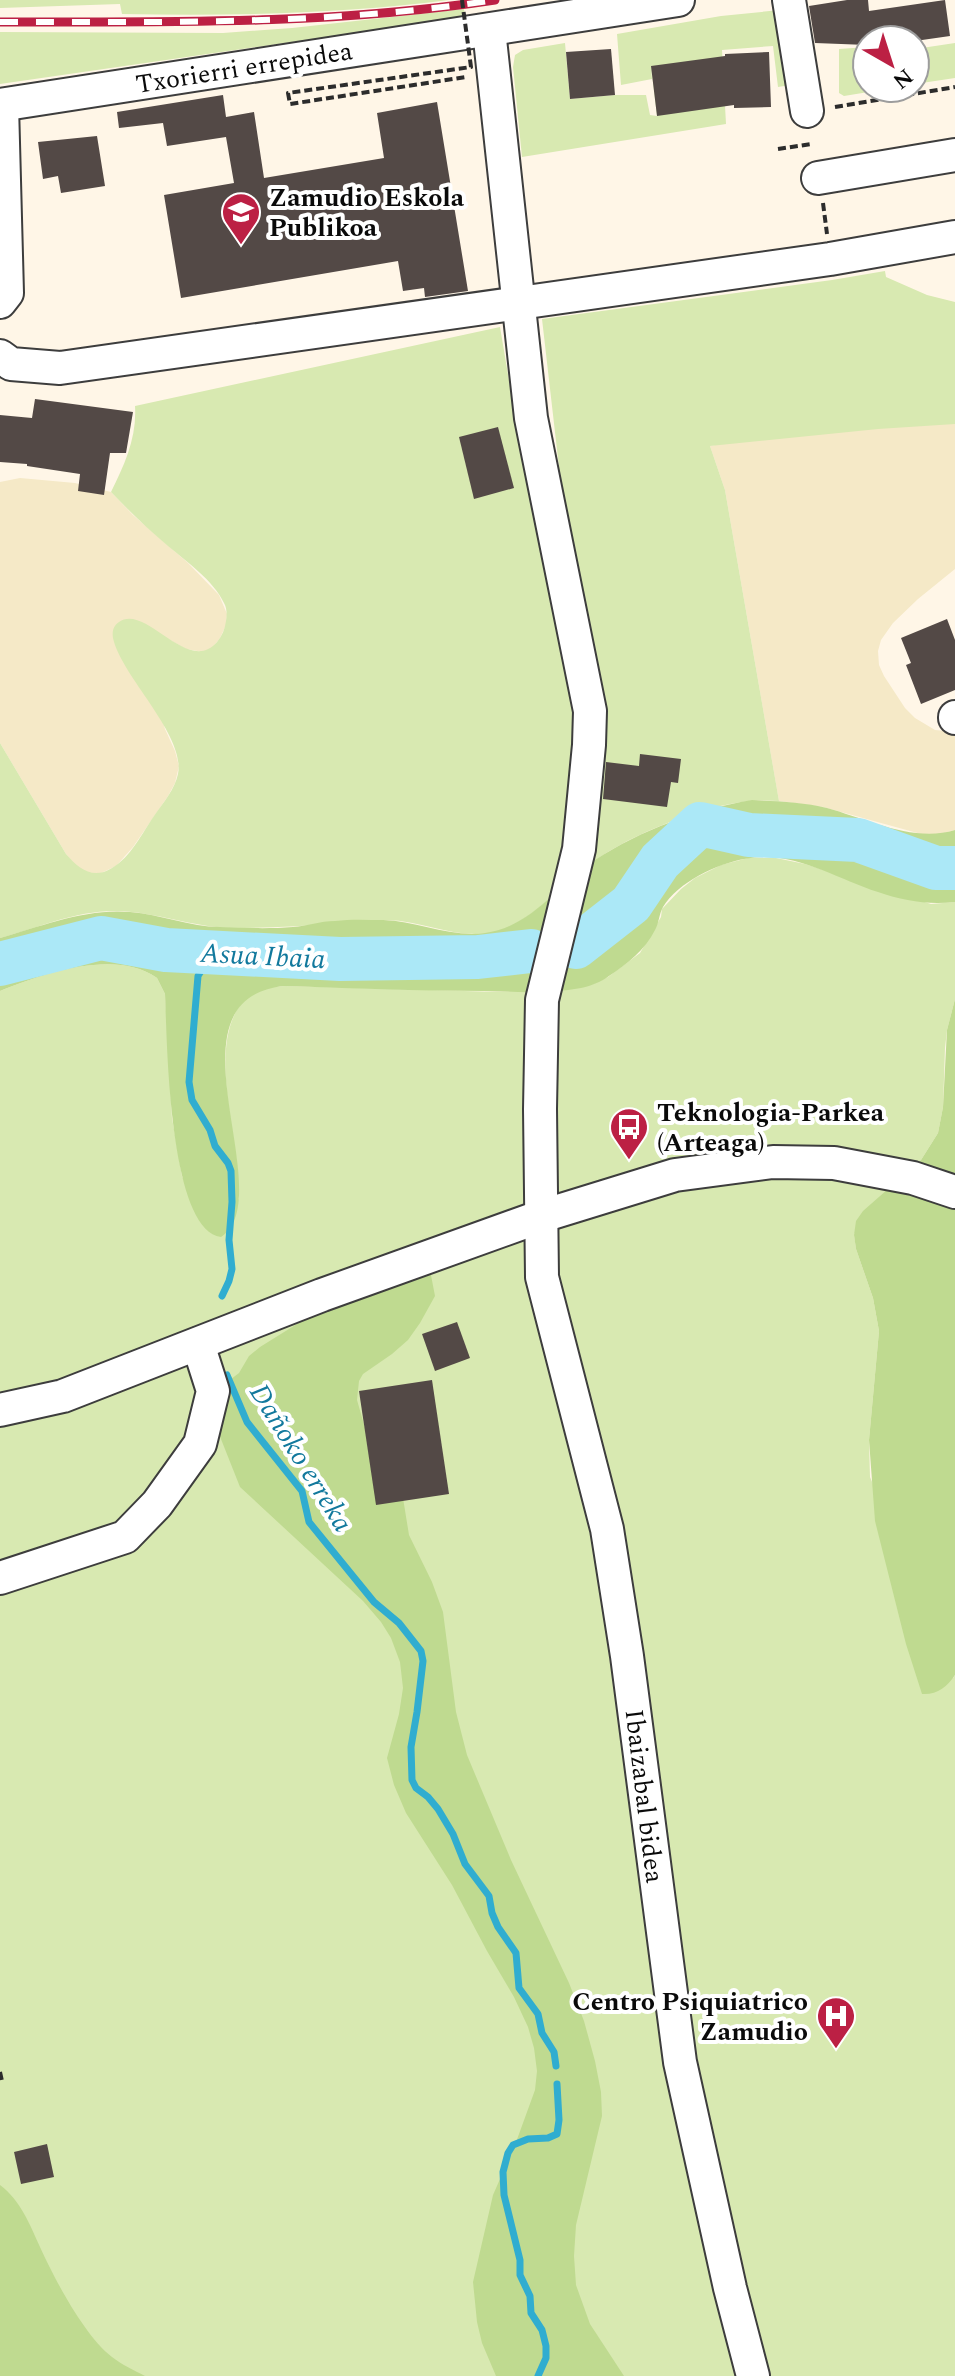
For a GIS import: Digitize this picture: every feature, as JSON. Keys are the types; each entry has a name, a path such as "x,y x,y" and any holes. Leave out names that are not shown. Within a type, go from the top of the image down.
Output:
{"street":[{"name":"Txorierri errepidea","path":"1,105 678,0"},
{"path":"789,0 807,111"},
{"name":"Ibaizabal bidea","path":"489,30 531,418 590,711 579,849 542,1000 542,1277 607,1529 627,1656 680,2062 730,2288 753,2376"},
{"path":"0,302 7,293 1,105"},
{"path":"821,191 955,155"},
{"path":"0,356 11,364 60,368 830,259 955,237"},
{"path":"0,1410 63,1396 322,1295 542,1216 675,1175 773,1162 834,1163 913,1178 955,1192"},
{"path":"0,1578 125,1537 157,1504 200,1444 213,1391 198,1344"}],"path":[{"path":"462,0 471,67 288,93 290,104 466,77"},
{"path":"807,111 955,87"},
{"path":"778,149 812,144"},
{"path":"821,191 828,239"},
{"path":"0,2072 2,2081"}],"shaded area":[{"path":"955,400 955,569 893,623 881,640 878,651 884,676 905,708 935,730 955,732 955,830 921,834 823,807 779,801 725,490 710,446"},
{"path":"20,478 75,483 111,492 219,595 227,614 220,638 212,648 203,652 186,649 132,619 179,766 168,796 133,847 116,866 99,874 87,873 66,854 0,743 0,482"}],"green space":[{"path":"0,0 449,0 327,11 204,15 122,14 120,4 0,8"},
{"path":"464,9 465,17 0,84 0,32 223,33"},
{"path":"780,10 797,84 778,87 773,46 722,50 726,124 522,157 513,67 515,55 523,50 565,43 570,99 646,95 650,115 657,116 651,66 652,79 621,85 617,34 721,16"},
{"path":"955,43 955,78 931,82 931,47"},
{"path":"851,48 851,95 839,93 839,49"},
{"path":"885,271 886,277 927,295 955,302 955,424 710,446 725,490 779,801 756,800 710,809 627,841 582,870 526,917 501,930 487,933 459,933 388,920 231,928 146,914 102,911 73,916 0,938 0,743 66,854 76,864 93,873 112,868 136,844 178,774 178,759 172,742 118,653 113,638 114,627 130,619 142,622 193,651 206,650 217,642 225,627 226,607 213,587 111,492 129,450 135,406 500,327 525,475 559,467 542,319"},
{"path":"752,800 818,806 907,832 923,834 955,830 955,902 926,903 897,898 796,861 762,857 744,859 710,870 678,890 663,907 655,930 641,950 595,984 532,992 284,986 248,999 230,1025 225,1060 239,1182 236,1215 221,1237 203,1226 190,1202 181,1168 170,1088 165,994 157,978 140,969 100,964 57,972 0,991 0,938 64,919 97,913 141,913 198,925 229,927 284,928 329,921 365,920 396,921 472,934 501,929 530,914 595,860 631,839 691,815"},
{"path":"748,858 776,858 805,864 931,904 955,902 955,999 947,1030 943,1107 938,1133 921,1160 854,1234 873,1298 879,1331 869,1440 870,1477 953,1678 955,1675 955,2376 0,2376 0,991 57,972 100,964 140,969 157,978 165,994 172,1118 182,1176 201,1221 239,1199 227,1093 226,1046 231,1024 240,1006 254,993 284,986 500,992 564,990 593,984 608,977 640,953 661,917 662,909 681,889 721,865"},
{"path":"955,999 955,1675 941,1689 922,1694 875,1521 869,1440 879,1331 873,1298 854,1235 856,1221 863,1211 921,1160 938,1133 943,1107 947,1030"},
{"path":"430,1270 435,1296 420,1323 408,1340 363,1374 357,1400 367,1435 403,1498 409,1535 443,1612 456,1712 467,1755 511,1860 569,1983 595,2061 602,2116 576,2225 576,2285 590,2324 624,2376 496,2376 482,2343 473,2282 493,2195 535,2090 537,2071 528,2027 452,1885 406,1813 394,1785 387,1758 403,1688 400,1662 391,1638 363,1601 240,1487 215,1424 214,1392 239,1373 249,1356 260,1347 313,1314"},
{"path":"0,2185 14,2198 24,2214 62,2291 91,2335 112,2357 145,2376 0,2376"}],"building":[{"path":"868,0 869,11 945,0 950,36 931,39 931,24 851,24 851,44 815,43 809,6"},
{"path":"611,49 615,95 570,99 566,52"},
{"path":"769,52 771,107 734,108 734,105 657,116 651,66 725,54"},
{"path":"223,95 226,117 254,112 264,178 384,158 377,113 437,102 468,291 425,297 424,288 403,291 398,261 181,298 164,195 234,183 226,137 167,146 163,123 119,128 117,112"},
{"path":"97,136 105,186 61,193 58,176 43,179 38,142"},
{"path":"35,399 133,412 126,453 110,453 104,495 78,491 80,474 0,462 0,415 32,418"},
{"path":"498,427 514,488 474,499 459,437"},
{"path":"947,619 955,640 955,690 921,704 906,665 911,663 901,638"},
{"path":"640,754 681,759 678,783 671,782 667,807 603,799 606,762 639,766"},
{"path":"457,1322 470,1358 435,1371 422,1334"},
{"path":"432,1380 449,1494 376,1505 359,1391"},
{"path":"47,2144 54,2177 21,2184 14,2152"}],"waterway":[{"name":"Asua Ibaia","path":"576,947 631,904 660,861 700,824 749,835 858,840 936,868 955,868"},
{"name":"Asua Ibaia","path":"0,964 101,938 166,950 340,959 478,957 531,951"},
{"name":"Dañoko erreka","path":"222,1296 232,1269 229,1240 231,1171 192,1100 189,1082 198,976 223,952"},
{"name":"Dañoko erreka","path":"227,1375 247,1422 302,1491 309,1522 374,1602 399,1623 421,1651 423,1661 411,1747 412,1780 438,1809 453,1834 465,1864 489,1896 498,1927 516,1953 519,1988 538,2014 542,2033 554,2052 556,2066"},
{"name":"Dañoko erreka","path":"538,2376 546,2358 546,2346 542,2330 531,2313 530,2296 520,2275 520,2260 504,2195 503,2172 513,2145 557,2134 557,2084"}],"railway":[{"path":"0,22 310,18 495,0"}],"place":[{"name":"Zamudio Eskola Publikoa","path":"241,246"},
{"name":"Teknologia-Parkea (Arteaga)","path":"629,1161"},
{"name":"Centro Psiquiatrico Zamudio","path":"836,2050"}]}
